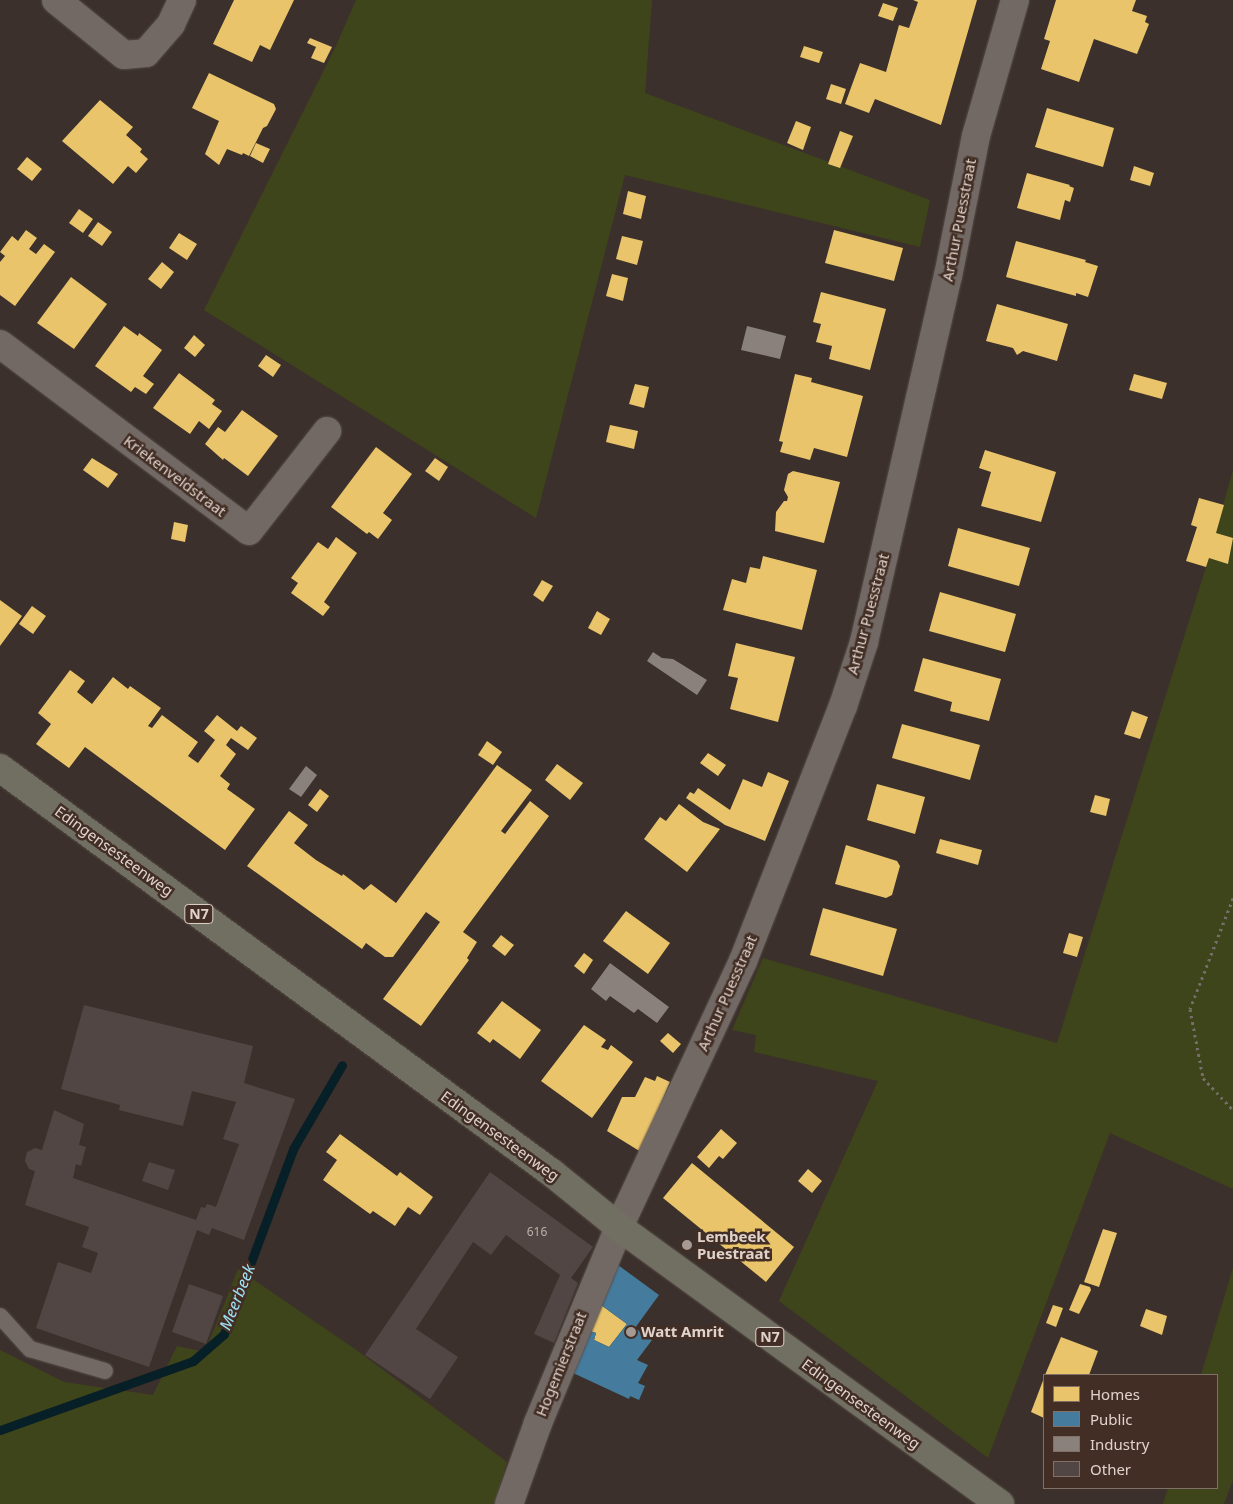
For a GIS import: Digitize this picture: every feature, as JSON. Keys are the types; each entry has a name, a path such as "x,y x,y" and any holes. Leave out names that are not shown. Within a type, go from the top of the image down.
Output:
{"main road":[{"name":"Edingensesteenweg","path":"0,768 552,1173 619,1227 1000,1504"}],"street":[{"path":"56,0 124,55 146,54 171,24 182,0"},
{"name":"Arthur Puesstraat","path":"619,1227 743,961 843,706 864,642 948,276 976,136 1015,0"},
{"name":"Kriekenveldstraat","path":"0,344 249,531 327,431"},
{"name":"Hogemierstraat","path":"509,1504 538,1423 619,1227"}],"lane":[{"path":"0,1316 30,1349 105,1371"}],"path":[{"path":"1233,898 1190,1009 1203,1078 1233,1110"}],"green space":[{"path":"356,0 652,0 645,93 930,200 920,247 625,175 536,518 204,310 336,46"},
{"path":"1233,470 1233,1189 1110,1133 988,1458 779,1301 878,1081 754,1052 756,1035 732,1030 763,958 1057,1043 1206,567"},
{"path":"1233,1268 1233,1480 1224,1504 1163,1504 1168,1489 1218,1489 1218,1374 1201,1374"},
{"path":"238,1269 355,1349 507,1462 494,1504 0,1504 0,1350 64,1382 153,1395 177,1346 205,1352"}],"building: Homes":[{"path":"234,0 294,0 270,50 260,45 252,62 213,44"},
{"path":"913,0 977,0 941,125 875,99 869,113 845,104 860,63 886,72 899,25 909,28 918,2"},
{"path":"1056,0 1136,0 1132,11 1147,16 1145,22 1149,24 1137,54 1094,39 1079,82 1041,69 1050,41 1044,39"},
{"path":"883,3 898,8 893,21 878,16"},
{"path":"310,38 332,47 324,63 311,58 316,47 307,43"},
{"path":"804,46 823,52 819,63 800,57"},
{"path":"209,73 274,104 276,109 267,126 263,128 249,156 227,149 219,165 205,154 219,121 192,108"},
{"path":"831,84 846,89 841,104 826,99"},
{"path":"100,100 133,127 126,135 142,149 140,152 148,159 136,173 128,166 113,184 62,141"},
{"path":"1047,108 1114,128 1103,167 1035,147"},
{"path":"796,121 811,127 803,150 787,143"},
{"path":"840,131 853,136 840,168 828,164"},
{"path":"256,143 270,149 263,163 250,156"},
{"path":"27,157 42,169 32,181 17,169"},
{"path":"1134,166 1154,173 1150,186 1130,180"},
{"path":"1027,173 1070,185 1074,188 1070,202 1065,200 1060,220 1017,208"},
{"path":"628,191 646,196 641,219 623,214"},
{"path":"79,209 93,219 83,233 69,223"},
{"path":"98,222 112,232 102,246 88,236"},
{"path":"26,230 37,238 29,249 36,254 44,244 55,252 15,306 0,295 0,262 5,256 0,252 12,236 18,241"},
{"path":"834,230 903,248 894,281 825,263"},
{"path":"179,233 197,244 187,260 169,248"},
{"path":"622,236 643,241 637,265 616,259"},
{"path":"1016,241 1086,260 1085,262 1098,266 1088,297 1076,293 1076,296 1006,277"},
{"path":"162,262 174,272 161,289 148,279"},
{"path":"612,274 628,278 623,301 606,296"},
{"path":"71,277 107,304 74,349 37,323"},
{"path":"821,292 886,309 870,370 829,359 832,346 816,342 821,324 813,322"},
{"path":"997,304 1068,324 1057,361 1023,351 1017,355 1013,348 986,341"},
{"path":"124,326 138,336 139,333 162,350 143,376 154,384 146,394 135,387 131,392 95,366"},
{"path":"194,335 205,345 195,357 184,348"},
{"path":"266,355 281,365 273,377 258,366"},
{"path":"179,373 215,400 212,404 222,411 209,429 199,421 190,434 153,408"},
{"path":"795,374 812,378 811,382 863,396 847,457 814,448 810,460 780,452 783,442 779,441"},
{"path":"1134,374 1167,383 1162,399 1129,390"},
{"path":"635,384 649,387 644,408 629,404"},
{"path":"242,410 278,436 248,476 224,458 223,460 205,444 218,427 225,432"},
{"path":"610,425 638,431 634,449 606,442"},
{"path":"376,447 412,474 383,513 392,520 378,539 369,532 367,534 331,507"},
{"path":"985,450 1056,472 1041,522 981,506 991,472 979,468"},
{"path":"92,458 118,474 108,488 83,470"},
{"path":"435,458 448,467 439,481 425,471"},
{"path":"793,471 840,482 824,543 775,531 776,512 784,501 787,501 788,497 784,490 788,474"},
{"path":"1199,498 1224,505 1216,533 1233,538 1228,564 1209,558 1206,567 1186,561 1197,527 1191,525"},
{"path":"174,522 188,525 185,542 171,539"},
{"path":"958,528 1030,548 1019,586 948,566"},
{"path":"336,537 357,553 324,602 330,607 323,616 291,593 298,583 291,578 318,542 328,549"},
{"path":"763,556 817,570 802,630 723,610 732,579 746,583 750,567 760,569"},
{"path":"542,580 553,586 543,602 533,595"},
{"path":"940,592 1016,614 1005,652 929,631"},
{"path":"0,600 22,616 0,646"},
{"path":"32,606 46,616 33,634 19,624"},
{"path":"597,611 610,619 601,635 588,628"},
{"path":"736,643 795,657 778,722 730,709 738,678 728,676"},
{"path":"923,658 1001,679 989,721 950,711 952,702 914,691"},
{"path":"70,670 85,681 77,692 92,704 113,677 128,689 130,686 161,708 148,726 152,728 162,715 198,742 188,756 198,763 215,740 204,731 217,715 237,731 241,726 257,738 248,750 231,738 226,745 236,754 220,776 230,784 227,789 255,809 225,850 85,747 69,768 36,744 51,724 38,713"},
{"path":"1132,711 1148,717 1140,739 1124,734"},
{"path":"902,724 980,745 970,780 892,758"},
{"path":"487,741 502,752 493,765 478,755"},
{"path":"708,753 726,765 718,776 700,763"},
{"path":"557,764 583,783 570,800 545,780"},
{"path":"497,765 532,790 501,831 505,834 530,801 549,816 463,932 477,942 467,958 469,960 421,1026 383,999 440,922 426,912 393,957 385,957 366,943 362,949 247,866 289,811 308,825 294,843 316,860 342,876 343,874 364,890 371,884 396,903"},
{"path":"768,772 789,781 765,841 725,825 686,798 690,792 694,794 698,788 730,810 743,779 762,787"},
{"path":"877,784 925,797 915,834 867,820"},
{"path":"320,789 329,796 317,812 308,805"},
{"path":"1095,795 1110,799 1106,816 1090,812"},
{"path":"679,804 703,822 720,829 687,872 644,839 660,817 666,821"},
{"path":"940,839 982,850 978,865 936,853"},
{"path":"846,845 897,861 900,866 892,895 886,898 835,884"},
{"path":"823,908 897,929 883,976 810,955"},
{"path":"626,911 670,943 648,974 603,941"},
{"path":"1069,933 1083,937 1077,957 1063,953"},
{"path":"501,935 514,945 505,956 492,946"},
{"path":"584,953 593,960 584,974 574,966"},
{"path":"502,1001 541,1030 520,1059 493,1039 490,1043 477,1033"},
{"path":"584,1025 606,1040 601,1047 608,1050 611,1045 633,1062 592,1118 541,1081"},
{"path":"668,1033 681,1044 673,1053 660,1041"},
{"path":"657,1076 670,1082 641,1152 607,1131 622,1097 635,1097 645,1077 655,1081"},
{"path":"721,1129 737,1143 723,1159 719,1156 709,1168 697,1157"},
{"path":"340,1134 397,1176 400,1172 433,1197 420,1215 408,1207 395,1226 373,1211 370,1214 323,1180 337,1160 326,1152"},
{"path":"692,1163 794,1247 766,1282 663,1198"},
{"path":"808,1169 822,1181 812,1193 798,1181"},
{"path":"1103,1229 1117,1233 1099,1287 1084,1282"},
{"path":"1080,1284 1090,1287 1091,1290 1079,1314 1069,1310"},
{"path":"601,1305 627,1324 609,1347 594,1340 596,1333 590,1331"},
{"path":"1053,1305 1063,1308 1056,1327 1046,1323"},
{"path":"1146,1309 1167,1316 1162,1335 1140,1326"},
{"path":"1061,1337 1098,1351 1089,1374 1045,1374"},
{"path":"1043,1381 1043,1418 1031,1412"}],"building: Public":[{"name":"Watt Amrit","path":"618,1265 659,1295 635,1328 652,1340 637,1360 648,1365 638,1383 645,1386 639,1400 630,1396 629,1399 573,1373 590,1331 596,1333 594,1340 609,1347 627,1324 601,1305"}],"building: Industry":[{"path":"747,326 786,336 780,359 741,350"},
{"path":"653,652 662,658 673,659 707,680 697,695 647,661"},
{"path":"306,766 317,775 301,797 289,789"},
{"path":"610,963 669,1007 657,1023 638,1009 634,1013 610,996 606,1001 591,989"}],"building: Other":[{"path":"84,1005 253,1046 244,1083 295,1099 244,1240 212,1228 209,1235 197,1230 149,1367 36,1328 58,1262 91,1273 98,1253 82,1247 89,1227 25,1205 35,1171 29,1169 25,1161 27,1152 35,1148 42,1150 54,1110 84,1124 79,1145 86,1147 81,1166 76,1164 73,1178 196,1220 201,1207 205,1208 207,1204 216,1207 239,1144 223,1139 236,1102 192,1091 183,1126 119,1110 120,1105 61,1089"},
{"path":"149,1162 175,1170 168,1190 142,1181"},
{"path":"490,1172 593,1247 571,1278 578,1283 554,1343 534,1334 560,1275 506,1235 491,1255 473,1242 416,1329 458,1357 430,1399 365,1355"},
{"path":"189,1284 223,1296 206,1344 172,1332"}],"waterway":[{"name":"Meerbeek","path":"0,1430 193,1361 224,1334 293,1149 342,1065"}],"place":[{"name":"Lembeek Puestraat","path":"687,1245"},
{"name":"Watt Amrit","path":"631,1332"}]}
